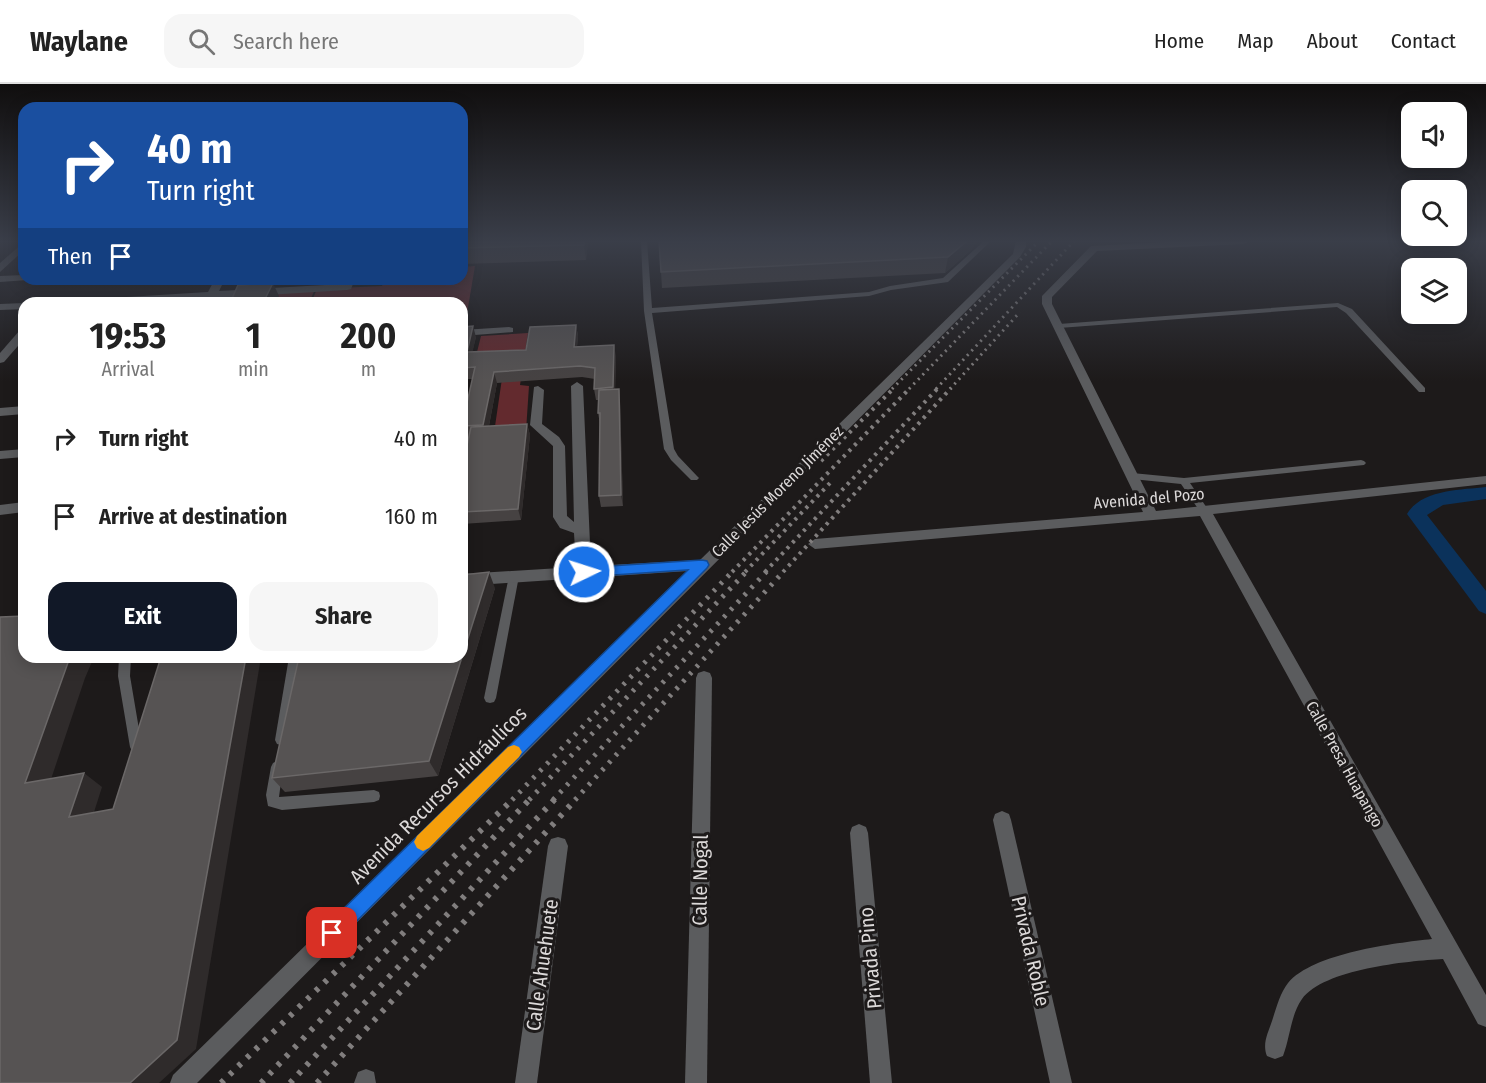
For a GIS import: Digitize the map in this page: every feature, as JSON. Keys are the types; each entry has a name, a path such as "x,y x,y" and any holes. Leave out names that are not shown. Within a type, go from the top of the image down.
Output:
{"street":[{"path":"233,297 340,288"},
{"name":"Calle Jesús Moreno Jiménez","path":"468,580 702,565 984,288"},
{"path":"1057,288 1046,300 1152,516"},
{"path":"0,307 18,306"},
{"path":"468,333 509,330"},
{"path":"0,360 4,351 18,338"},
{"path":"578,386 584,572"},
{"path":"538,390 536,425 541,432 556,440 559,446 560,517 565,524 581,530"},
{"path":"0,412 18,411"},
{"path":"0,456 18,454"},
{"name":"Avenida del Pozo","path":"815,544 1152,516 1486,480"},
{"path":"0,510 18,508"},
{"name":"Calle Presa Huapango","path":"1204,511 1486,1016"},
{"name":"Avenida Recursos Hidráulicos","path":"181,1083 702,565"},
{"name":"Calle Nogal","path":"696,1083 704,678"},
{"name":"Privada Roble","path":"1002,820 1061,1083"},
{"name":"Privada Pino","path":"859,833 881,1083"},
{"name":"Calle Ahuehuete","path":"526,1083 558,846"},
{"path":"1275,1048 1295,990 1317,973 1417,949 1448,948"}],"lane":[{"path":"647,288 648,311 669,449 674,459 694,478"},
{"path":"648,311 869,294 893,288"},
{"path":"1059,326 1338,305 1349,311 1422,390"},
{"path":"1132,476 1184,481 1361,463"},
{"path":"1184,481 1204,511"},
{"path":"490,698 514,576"},
{"path":"125,663 124,676 136,747"},
{"path":"294,663 272,795 273,802 282,804 374,796"}],"shaded area":[{"path":"471,288 468,307 468,297 314,297 317,289"},
{"path":"315,289 312,297 209,297 211,294"},
{"path":"528,333 520,385 529,386 526,431 494,433 505,358 475,360 481,336"}],"building":[{"path":"237,288 271,288 266,297 233,297"},
{"path":"576,325 574,347 614,345 613,387 594,389 595,368 580,366 494,372 483,425 468,426 468,398 475,367 468,368 468,352 526,350 530,327"},
{"path":"468,326 473,326 468,348"},
{"path":"619,389 621,495 599,496 599,390"},
{"path":"527,424 518,509 468,512 468,441 471,427"},
{"path":"489,572 468,638 468,574"},
{"path":"18,616 18,663 68,663 25,783 84,773 69,817 113,809 159,663 245,663 177,1040 130,1083 0,1083 0,617"},
{"path":"298,663 460,663 429,761 272,778"}],"waterway":[{"path":"1486,493 1439,499 1416,514 1486,606"}],"railway":[{"path":"892,389 993,288"},
{"path":"909,389 1007,288"},
{"path":"936,389 1031,288"},
{"path":"950,389 1020,312"},
{"path":"821,461 894,388"},
{"path":"732,572 910,388"},
{"path":"765,572 938,388"},
{"path":"783,572 951,388"},
{"path":"745,572 831,482"},
{"path":"512,800 733,571"},
{"path":"529,800 747,571"},
{"path":"553,800 767,571"},
{"path":"575,800 784,571"},
{"path":"261,1083 530,799"},
{"path":"290,1083 555,799"},
{"path":"317,1083 576,799"},
{"path":"221,1083 512,800"}],"slow traffic":[{"path":"423,842 514,752"}],"route":[{"path":"332,933 702,565 584,572"}]}
